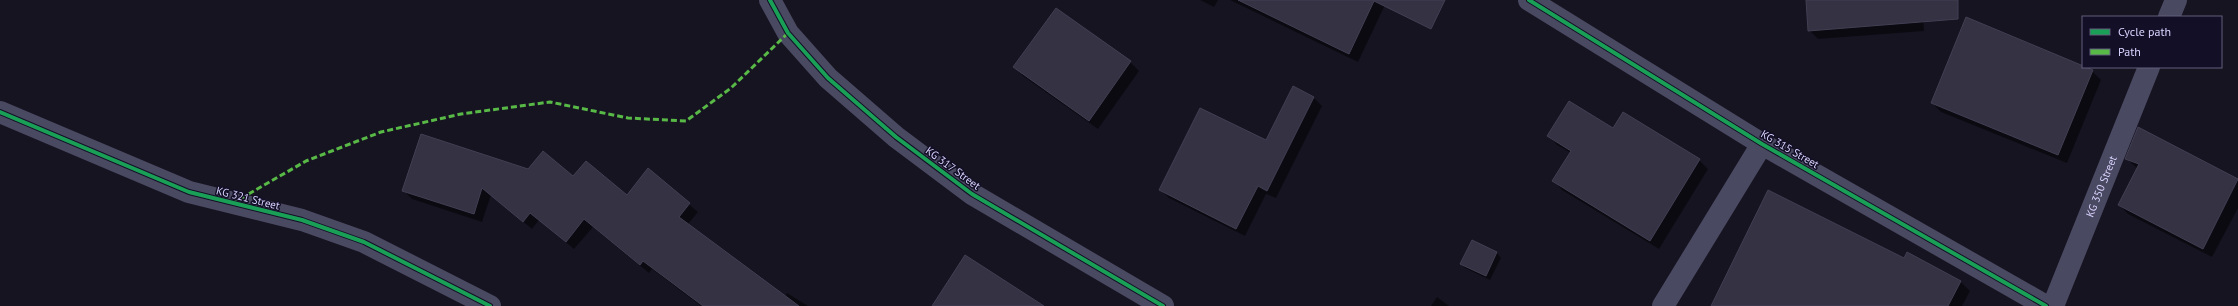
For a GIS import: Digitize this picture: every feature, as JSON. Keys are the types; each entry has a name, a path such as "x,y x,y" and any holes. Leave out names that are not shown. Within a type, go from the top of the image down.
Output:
{"street":[{"name":"KG 317 Street","path":"770,0 788,33 828,78 896,137 972,194 1163,306"},
{"name":"KG 315 Street","path":"1530,0 1762,144 2046,306"},
{"path":"2169,16 2176,0"},
{"name":"KG 350 Street","path":"2053,306 2149,68"},
{"name":"KG 321 Street","path":"0,112 189,192 302,220 364,242 490,306"},
{"path":"1663,306 1762,144"}],"building":[{"path":"1238,0 1445,0 1431,29 1374,1 1349,54"},
{"path":"1806,0 1958,0 1958,19 1808,31"},
{"path":"1056,8 1131,61 1089,121 1013,67"},
{"path":"1966,17 2082,65 2082,68 2093,70 2058,155 1931,103"},
{"path":"1293,86 1314,97 1267,191 1258,186 1236,229 1159,190 1200,108 1266,140"},
{"path":"1569,101 1613,128 1623,112 1700,159 1650,241 1552,181 1571,151 1547,136"},
{"path":"2138,127 2238,179 2203,249 2118,205 2139,164 2125,159"},
{"path":"421,134 528,169 543,151 573,176 586,161 627,195 648,168 690,203 679,217 799,306 703,306 643,261 640,265 584,219 566,242 530,213 523,222 482,188 474,214 402,191"},
{"path":"1768,190 1904,258 1907,252 1961,281 1948,306 1711,306"},
{"path":"1472,240 1497,252 1486,276 1460,264"},
{"path":"965,255 1044,306 932,306"}],"marked path":[{"path":"233,203 306,161 381,132 461,114 550,102 628,118 686,121 731,88 788,33"}],"cycle path":[{"path":"770,0 788,33 828,78 896,137 972,194 1163,306"},
{"path":"1529,0 1762,144 2046,306"},
{"path":"0,112 189,192 302,220 364,242 490,306"}]}
